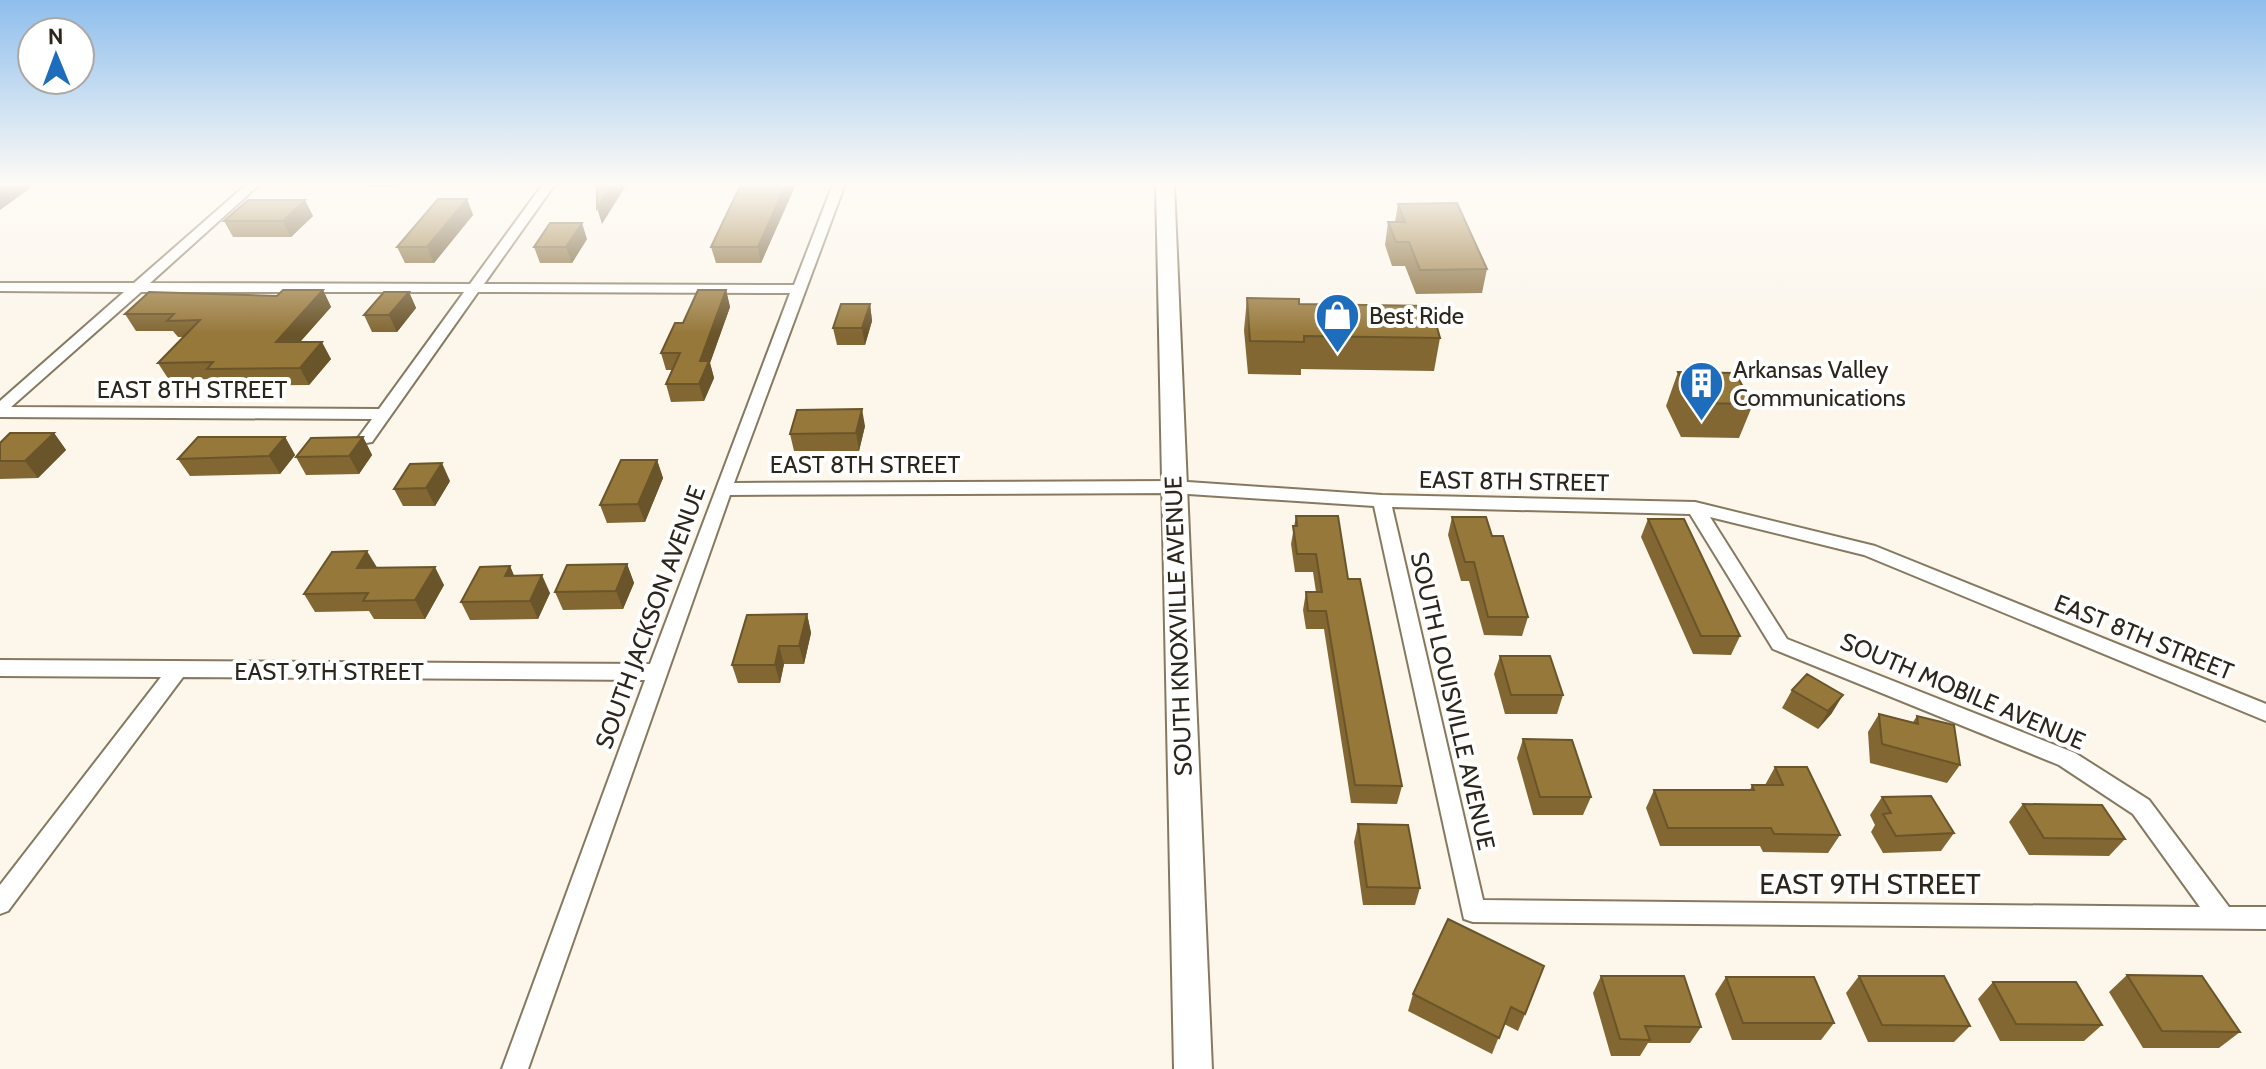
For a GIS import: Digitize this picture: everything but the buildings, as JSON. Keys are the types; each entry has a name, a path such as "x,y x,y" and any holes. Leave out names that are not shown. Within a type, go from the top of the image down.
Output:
{"main road":[{"name":"SOUTH KNOXVILLE AVENUE","path":"1166,234 1193,1069"}],"street":[{"path":"0,410 197,234"},
{"path":"366,438 512,234"},
{"name":"SOUTH JACKSON AVENUE","path":"515,1069 723,489 820,234"},
{"path":"0,287 798,289"},
{"name":"EAST 8TH STREET","path":"0,410 383,414"},
{"name":"EAST 8TH STREET","path":"723,489 1173,487 1382,501 1695,508 1869,550 2266,713"},
{"name":"SOUTH LOUISVILLE AVENUE","path":"1382,501 1473,911"},
{"name":"SOUTH MOBILE AVENUE","path":"1695,508 1780,644 2067,759 2141,807 2222,917"},
{"name":"EAST 9TH STREET","path":"0,668 658,672"},
{"path":"0,903 177,670"},
{"name":"EAST 9TH STREET","path":"1473,911 2266,918"}],"place":[{"name":"Best Ride","path":"1338,354"},
{"name":"Arkansas Valley Communications","path":"1702,422"}]}
